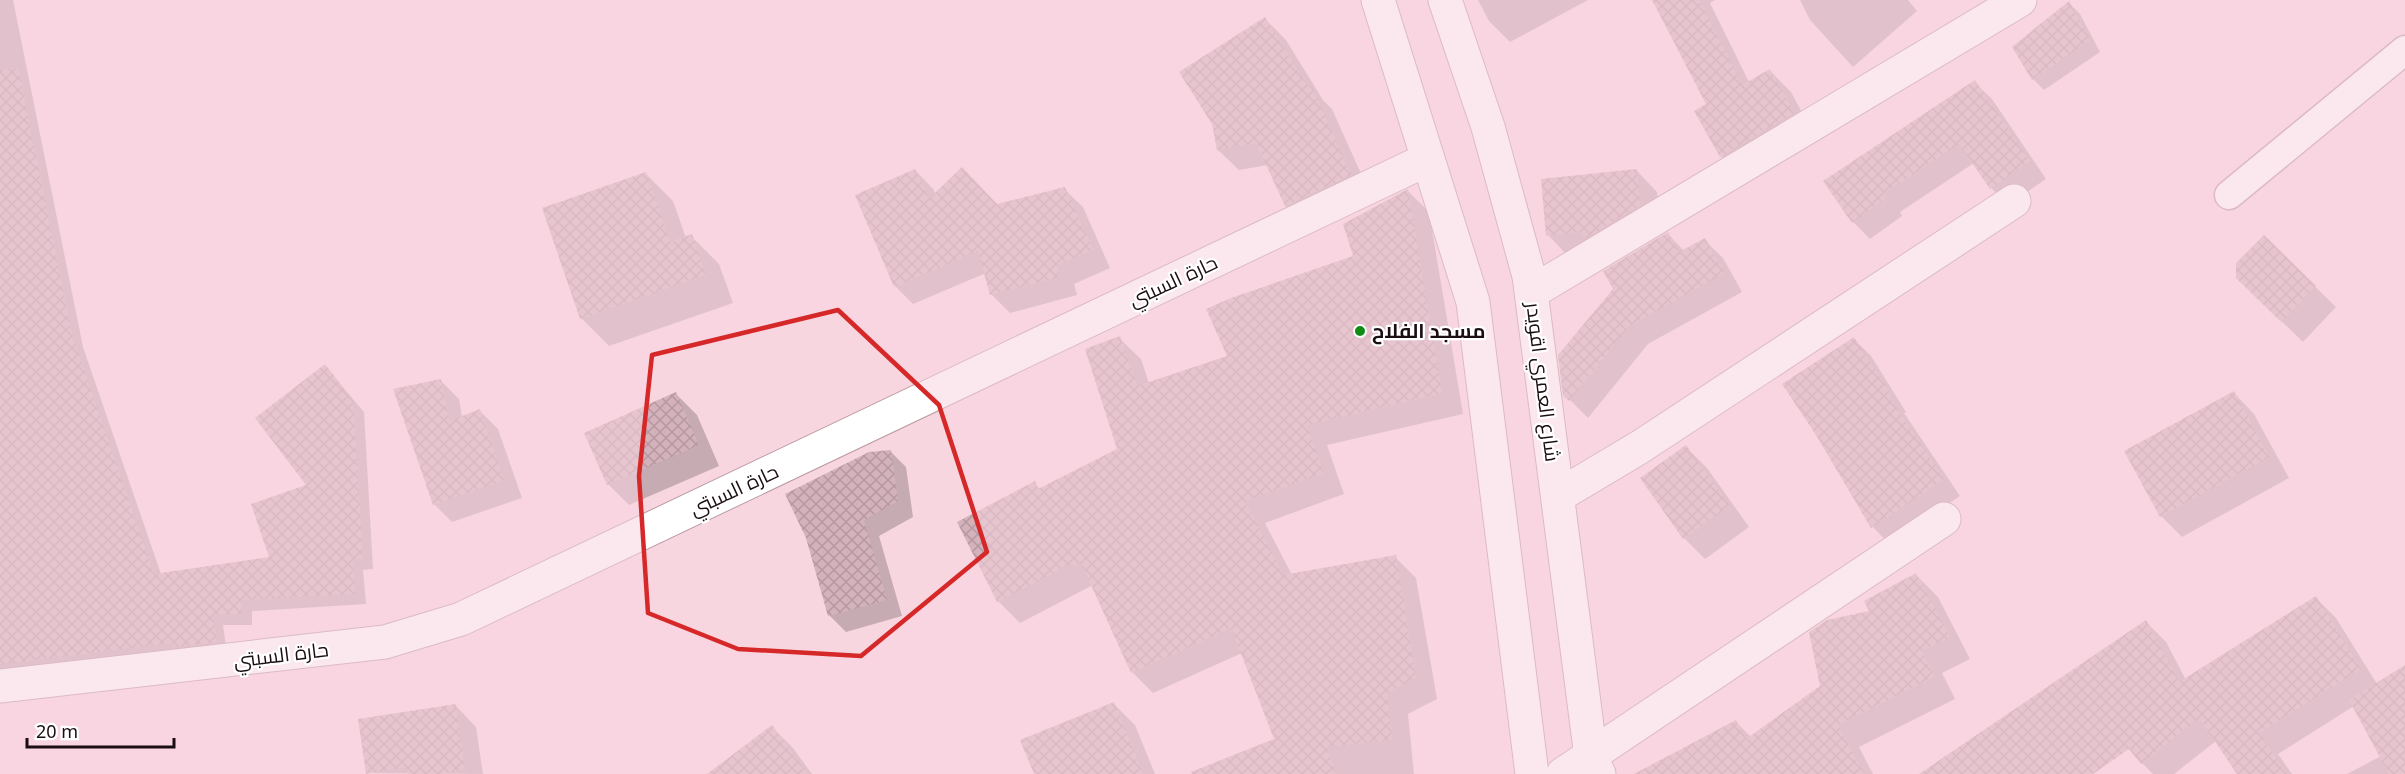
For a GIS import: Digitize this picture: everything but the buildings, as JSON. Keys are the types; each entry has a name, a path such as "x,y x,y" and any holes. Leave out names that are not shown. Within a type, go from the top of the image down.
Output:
{"street":[{"path":"1378,0 1473,302 1532,774"},
{"name":"شارع العمري اقويدر","path":"1445,0 1488,127 1529,276 1595,765"},
{"path":"1532,292 2020,0"},
{"name":"حارة السبتي","path":"0,686 385,642 461,619 1428,159"},
{"path":"1558,496 1640,447 2014,201"},
{"path":"1563,774 1595,765 1944,519"}],"lane":[{"path":"2229,195 2405,50"}],"highlighted area":[{"path":"838,310 939,405 987,552 861,656 738,649 648,613 639,476 652,355"}],"place":[{"name":"مسجد الفلاح","path":"1360,331"}]}
